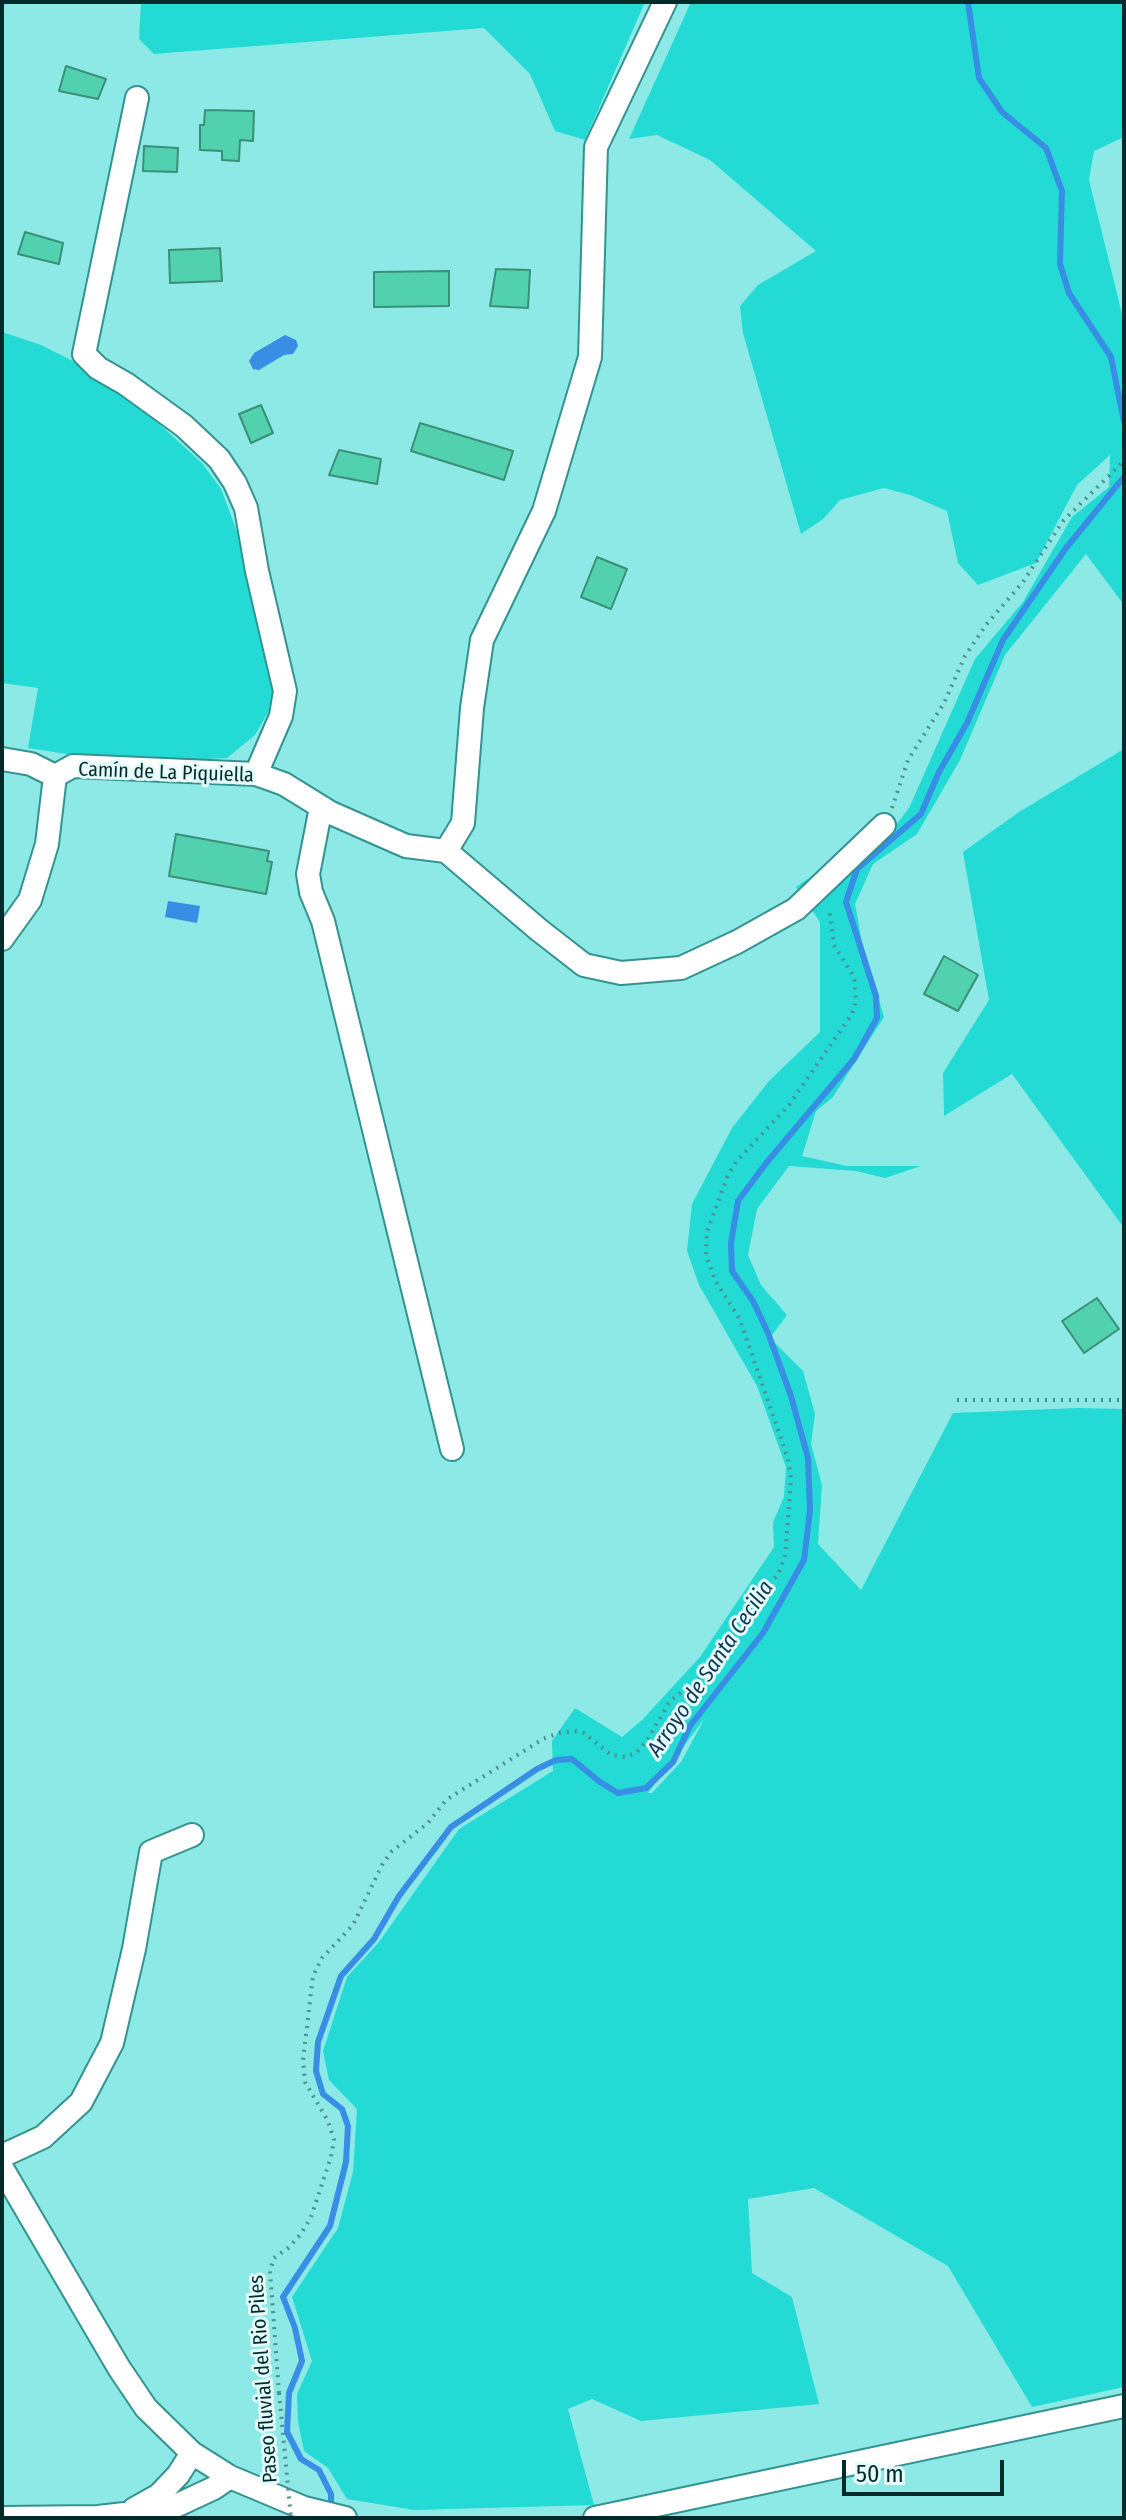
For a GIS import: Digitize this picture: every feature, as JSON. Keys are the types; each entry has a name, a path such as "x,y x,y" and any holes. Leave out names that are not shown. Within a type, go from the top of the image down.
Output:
{"street":[{"path":"665,2 596,147 590,357 544,511 482,640 472,708 463,823 446,851 584,965 621,973 681,968 737,942 796,909 828,882 884,825"},
{"path":"137,98 84,354 98,368 184,426 219,459 235,483 246,508 285,691 281,716 256,774"},
{"name":"Camín de La Piquiella","path":"2,759 31,764 55,776 73,766 256,774 284,784 321,807 406,846 446,851"},
{"path":"2,939 30,900 47,844 55,776"},
{"path":"321,807 308,874 311,892 323,921 452,1449"},
{"path":"2,2156 43,2137 81,2102 112,2043 134,1949 151,1852 192,1835"},
{"path":"2,2168 119,2368 146,2408 192,2453 230,2477 297,2513 345,2518"},
{"path":"595,2518 1124,2406"},
{"path":"125,2515 159,2495 178,2475 192,2453"},
{"path":"2,2518 98,2517 169,2509 230,2477"}],"path":[{"path":"884,825 908,760 944,703 965,656 986,625 1023,582 1063,521 1124,461"},
{"name":"Paseo fluvial del Rio Piles","path":"297,2513 279,2393 270,2271 274,2258 301,2234 311,2217 334,2140 328,2121 305,2082 303,2060 313,1976 322,1958 353,1925 391,1852 428,1823 446,1800 543,1739 559,1733 584,1733 611,1755 626,1757 637,1752 670,1701 713,1668 760,1592 778,1575 785,1556 791,1479 788,1459 740,1320 715,1280 706,1255 707,1231 728,1175 737,1161 789,1105 852,1014 856,1001 854,977 834,945 829,925 828,882"},
{"path":"957,1400 1124,1400"}],"shaded area":[{"path":"141,2 645,2 585,140 555,131 530,74 484,28 154,54 139,39"},
{"path":"691,2 1124,2 1124,137 1094,151 1089,180 1124,322 1124,605 1086,554 1005,655 960,760 917,834 873,864 855,904 862,942 884,1017 833,1097 816,1111 802,1156 847,1166 921,1166 885,1178 856,1171 789,1166 757,1209 748,1255 761,1285 787,1315 770,1338 803,1371 815,1414 811,1444 822,1485 818,1544 861,1590 953,1413 1124,1409 1124,2387 1032,2407 948,2266 814,2188 748,2199 752,2273 792,2297 819,2404 641,2421 592,2399 568,2409 594,2505 414,2510 347,2499 328,2468 304,2451 298,2422 297,2394 312,2361 292,2297 338,2228 353,2172 357,2109 329,2080 323,2051 347,1977 379,1942 459,1829 553,1771 552,1741 575,1708 622,1737 642,1720 700,1657 774,1547 773,1522 784,1497 786,1467 757,1386 699,1285 687,1251 692,1204 732,1128 769,1081 820,1032 820,922 796,887 826,866 884,840 909,808 975,659 1023,602 1072,517 1109,487 1110,455 1077,485 1036,563 978,585 958,563 947,511 910,495 884,488 840,500 823,519 801,534 743,333 740,306 758,285 816,251 710,160 657,135 629,139","holes":["705,1718 681,1762 652,1793 648,1793"]},
{"path":"2,332 41,345 73,361 157,422 202,463 221,489 238,534 275,700 255,735 227,758 124,763 28,748 38,688 2,683"},
{"path":"285,335 296,340 298,346 293,354 284,355 259,370 253,369 249,361 254,353"},
{"path":"1124,749 1124,1228 1012,1074 944,1116 943,1073 989,1000 963,852 1019,812"},
{"path":"168,901 200,906 197,923 165,917"}],"building":[{"path":"66,66 106,79 98,99 59,91"},
{"path":"205,110 254,111 253,141 240,140 239,161 222,160 222,151 200,150 200,125 204,125"},
{"path":"144,146 178,148 177,172 143,171"},
{"path":"25,232 63,243 59,264 18,254"},
{"path":"220,248 222,281 170,283 169,250"},
{"path":"496,269 530,270 528,308 490,306"},
{"path":"449,271 449,306 374,307 374,272"},
{"path":"261,405 273,433 251,443 239,414"},
{"path":"420,423 513,451 504,480 411,451"},
{"path":"339,450 381,459 377,484 329,475"},
{"path":"597,557 627,569 611,609 581,597"},
{"path":"176,834 269,851 267,861 272,862 266,894 169,876"},
{"path":"944,956 978,975 958,1011 924,994"},
{"path":"1097,1298 1119,1329 1084,1353 1062,1321"}],"waterway":[{"path":"968,2 979,78 1002,112 1046,148 1062,191 1060,264 1069,293 1111,357 1124,422"},
{"name":"Arroyo de Santa Cecilia","path":"331,2508 331,2494 319,2470 301,2459 287,2432 289,2393 302,2361 295,2328 283,2297 330,2226 346,2162 348,2126 342,2109 323,2094 316,2071 318,2042 341,1976 374,1939 399,1896 451,1827 537,1769 556,1760 572,1759 618,1793 646,1788 673,1762 690,1726 763,1633 804,1560 810,1510 808,1458 791,1396 768,1333 753,1301 732,1271 731,1243 738,1201 854,1059 877,1018 876,996 846,902 857,869 921,814 939,772 967,723 1003,640 1066,548 1124,477"}]}
